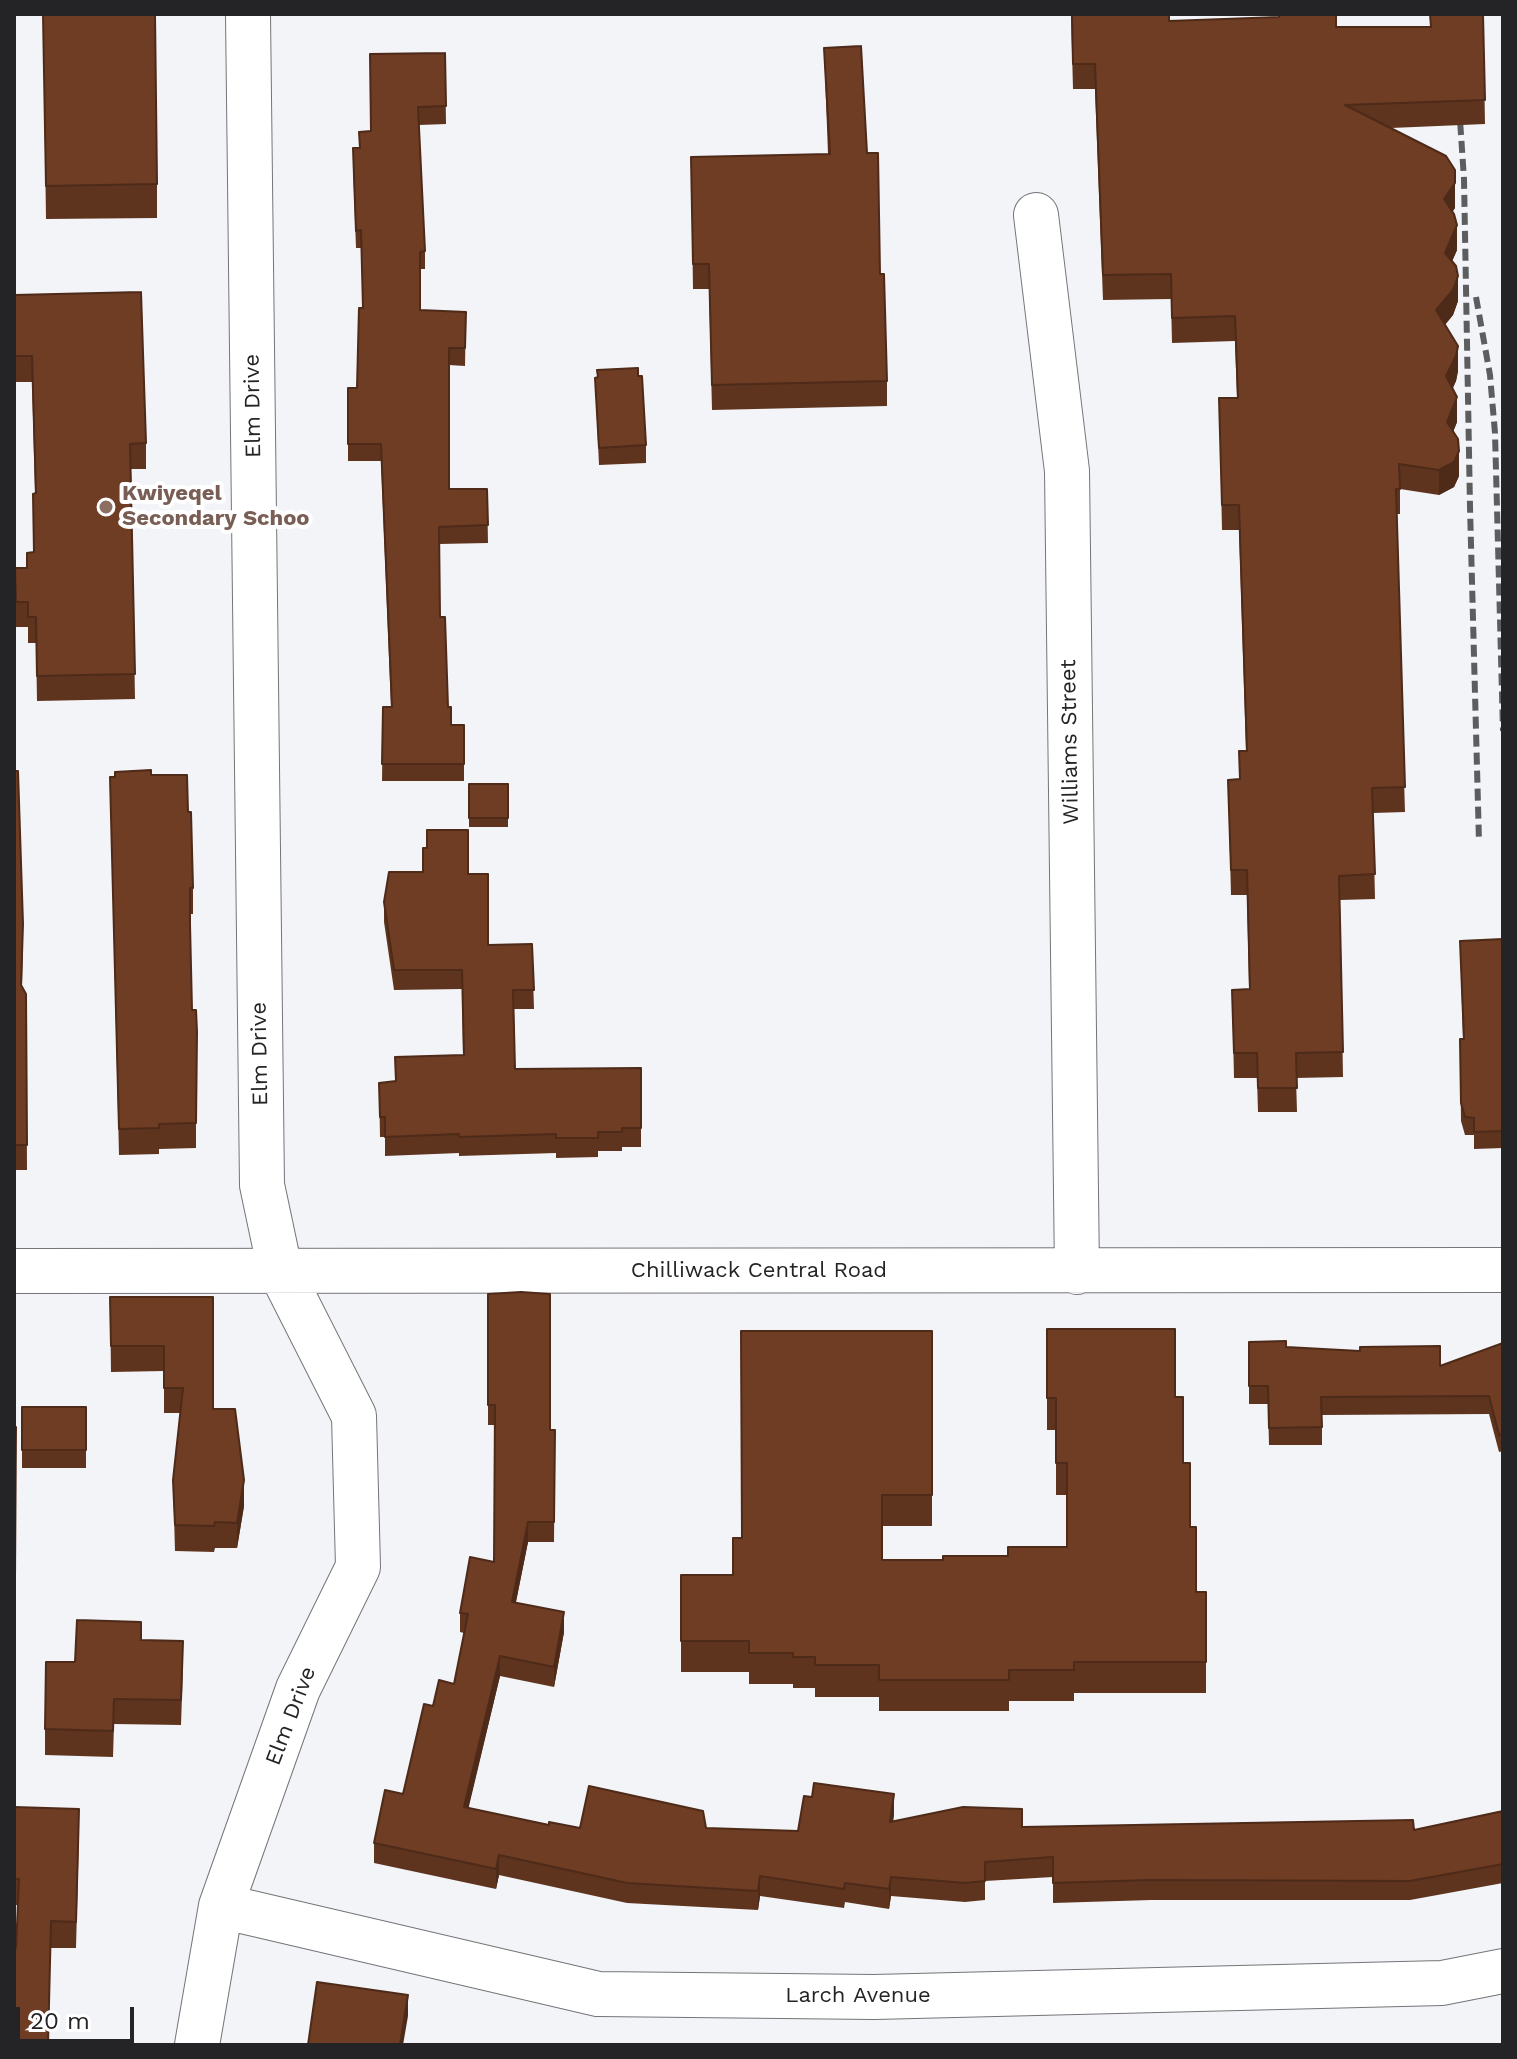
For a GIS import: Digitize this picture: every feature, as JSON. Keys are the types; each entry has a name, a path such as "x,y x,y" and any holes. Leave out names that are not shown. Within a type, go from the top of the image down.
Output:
{"street":[{"name":"Elm Drive","path":"197,2045 221,1906 298,1689 358,1567 354,1416 280,1270 262,1185 248,14"},
{"name":"Williams Street","path":"1036,215 1067,471 1077,1272"},
{"name":"Chilliwack Central Road","path":"14,1271 1503,1270"},
{"name":"Larch Avenue","path":"221,1906 598,1994 874,1997 1442,1983 1503,1971"}],"building":[{"path":"43,14 155,14 157,184 46,186"},
{"path":"1072,14 1169,14 1169,21 1336,14 1336,27 1431,27 1430,14 1483,14 1485,100 1345,105 1446,156 1455,170 1455,183 1444,199 1457,225 1445,253 1456,266 1458,276 1453,290 1436,310 1458,346 1446,376 1457,397 1447,422 1458,439 1459,451 1454,462 1439,470 1399,464 1400,489 1396,489 1405,787 1372,788 1375,874 1339,876 1343,1052 1296,1053 1297,1088 1258,1088 1257,1053 1234,1053 1232,990 1250,989 1247,870 1231,870 1228,780 1240,779 1239,751 1247,751 1239,505 1222,505 1219,398 1238,398 1235,316 1172,318 1171,274 1103,275 1095,64 1073,64"},
{"path":"861,46 867,153 878,153 880,274 884,274 887,381 712,385 709,264 693,264 691,157 830,154 824,48"},
{"path":"445,53 446,106 418,107 425,251 420,252 420,310 466,312 465,348 449,348 449,489 487,489 488,525 439,527 440,617 445,617 448,707 451,707 451,725 464,725 464,764 382,764 383,707 392,707 381,444 348,444 348,388 357,388 359,308 363,308 361,230 356,231 353,148 360,148 359,132 371,131 370,54"},
{"path":"141,292 146,443 130,444 135,674 37,676 36,617 28,617 28,602 16,602 15,568 27,568 27,553 34,552 33,494 36,493 32,356 14,356 14,295"},
{"path":"638,368 638,376 642,376 646,445 599,448 597,370"},
{"path":"151,770 151,775 187,775 193,888 190,888 192,1010 196,1010 197,1032 196,1123 119,1129 110,777 115,777 115,772"},
{"path":"14,771 18,771 23,924 21,985 26,994 27,1145 14,1145"},
{"path":"469,784 508,784 508,818 469,818"},
{"path":"427,830 468,830 468,874 488,874 488,945 532,944 534,990 513,990 515,1069 641,1068 641,1128 598,1132 598,1138 556,1138 556,1134 385,1137 385,1117 380,1117 379,1083 396,1081 395,1057 464,1055 462,970 394,970 384,902 389,872 423,872"},
{"path":"1503,939 1503,1131 1474,1132 1474,1118 1465,1117 1461,1103 1460,1039 1464,1039 1460,941"},
{"path":"488,1294 550,1294 550,1430 555,1430 554,1522 528,1522 512,1602 564,1612 554,1667 500,1656 464,1807 549,1825 549,1822 580,1828 589,1786 703,1811 706,1828 798,1831 804,1796 812,1797 814,1783 894,1794 890,1822 963,1807 1022,1809 1022,1827 1413,1820 1414,1830 1503,1811 1503,1864 1410,1881 1151,1880 1053,1883 1053,1857 985,1862 985,1881 965,1883 891,1877 889,1889 845,1883 844,1889 760,1876 758,1891 627,1883 499,1855 496,1869 374,1843 385,1790 403,1794 424,1704 433,1706 439,1680 454,1684 468,1614 460,1613 470,1557 494,1562 495,1405 488,1405"},
{"path":"110,1297 213,1297 213,1409 235,1409 244,1480 237,1523 175,1525 173,1480 183,1388 164,1388 164,1346 111,1346"},
{"path":"1047,1329 1175,1329 1175,1397 1183,1397 1183,1463 1190,1463 1190,1527 1196,1527 1196,1592 1206,1592 1206,1662 1074,1662 1074,1670 1009,1670 1009,1680 879,1680 879,1665 815,1665 815,1657 793,1657 793,1653 749,1653 749,1641 681,1641 681,1575 733,1575 733,1538 742,1538 741,1331 932,1331 932,1495 882,1495 882,1560 943,1560 943,1556 1008,1556 1008,1547 1067,1547 1067,1463 1056,1463 1056,1398 1047,1398"},
{"path":"1286,1341 1286,1347 1360,1351 1360,1347 1440,1346 1440,1366 1503,1343 1503,1434 1499,1435 1489,1396 1321,1397 1322,1427 1269,1428 1268,1386 1249,1386 1249,1342"},
{"path":"22,1407 86,1407 86,1450 22,1450"},
{"path":"16,1427 15,1578 14,1578"},
{"path":"77,1620 141,1622 141,1640 183,1641 181,1700 114,1699 113,1731 45,1729 46,1662 75,1662"},
{"path":"14,1807 79,1809 76,1922 51,1921 48,2045 14,2045 14,1948 19,1879 14,1879"},
{"path":"317,1982 408,1995 400,2045 308,2045"}],"railway":[{"path":"1459,105 1464,179 1479,842"},
{"path":"1476,297 1490,375 1495,433 1503,731"}],"place":[{"name":"Kwiyeqel Secondary Schoo","path":"106,507"}]}
